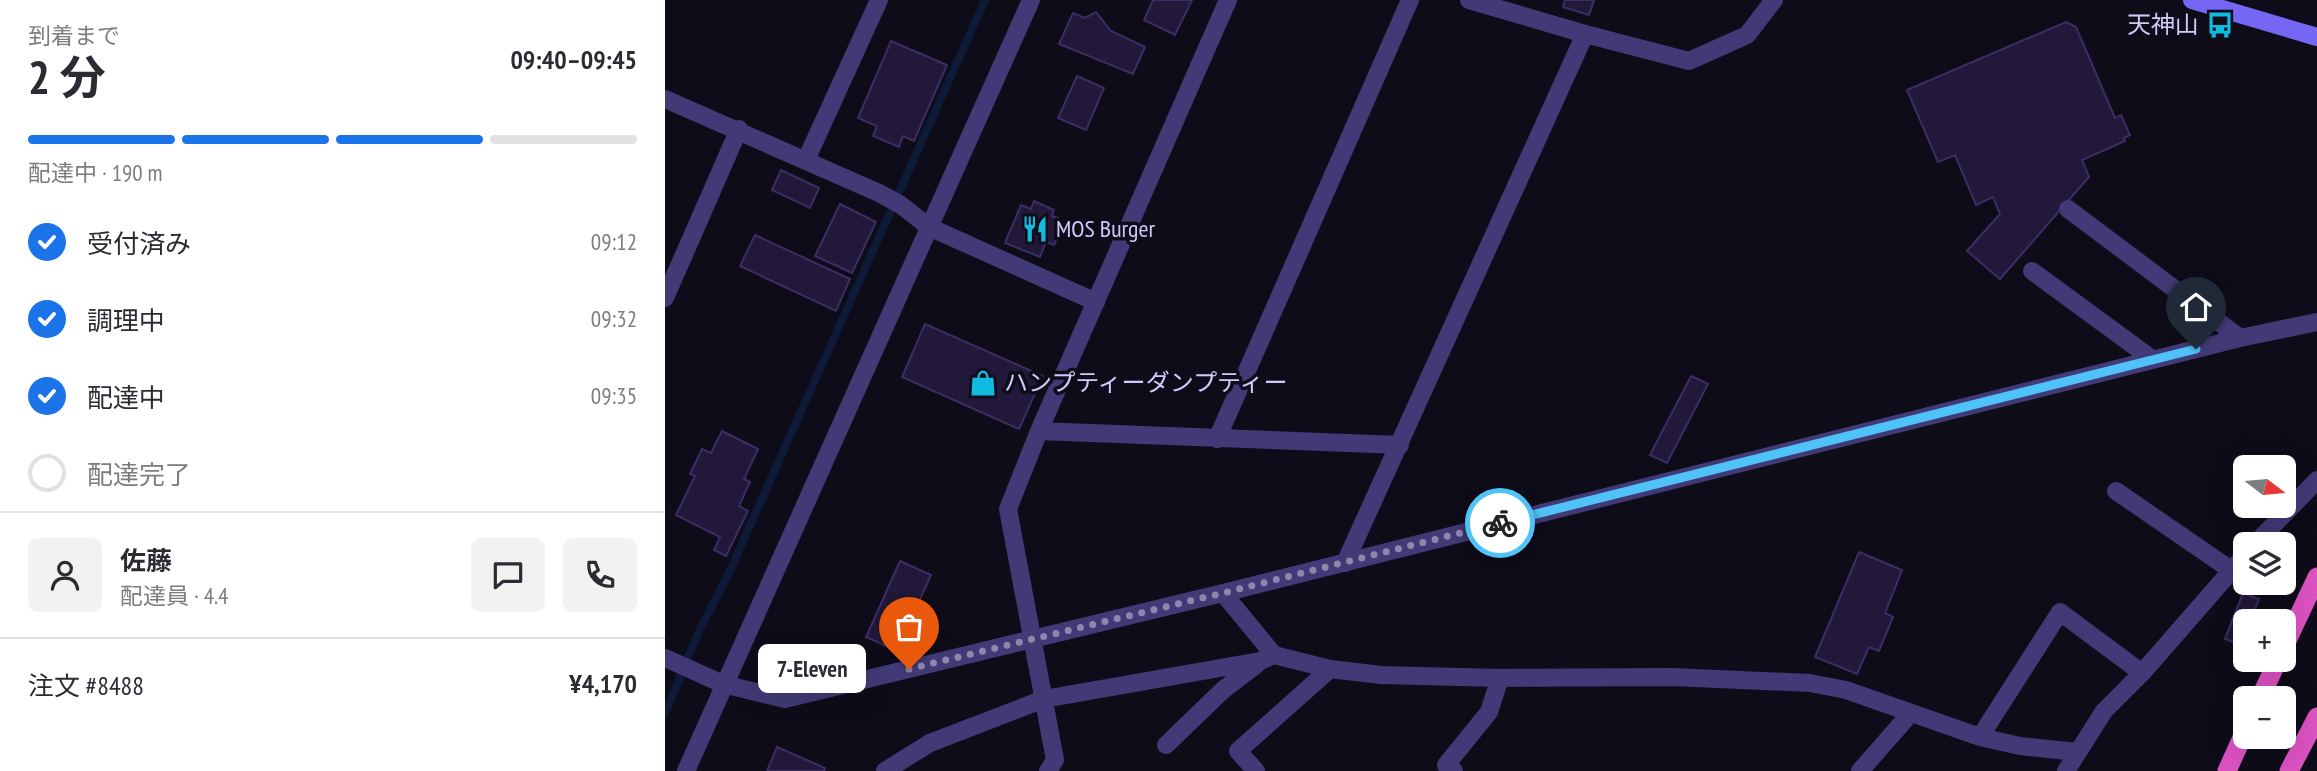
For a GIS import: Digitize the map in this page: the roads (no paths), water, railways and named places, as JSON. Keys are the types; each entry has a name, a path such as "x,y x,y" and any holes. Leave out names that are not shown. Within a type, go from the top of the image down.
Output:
{"highway":[{"path":"2296,622 2317,578"},
{"path":"2289,771 2317,717"},
{"path":"2227,771 2237,749"}],"main road":[{"path":"2192,0 2317,37"}],"street":[{"path":"806,160 879,0"},
{"path":"686,771 1031,0"},
{"path":"1048,771 1055,760 1008,509 1039,431 1228,0"},
{"path":"1217,439 1410,0"},
{"path":"1469,0 1689,61 1747,35 1774,0"},
{"path":"1345,562 1585,34"},
{"path":"665,99 739,129 879,193 901,205 929,227 1096,302"},
{"path":"665,298 739,129"},
{"path":"2069,209 2240,338"},
{"path":"2032,271 2152,359"},
{"path":"667,659 723,684 785,699 1223,593 2152,359 2317,322"},
{"path":"1039,431 1400,445"},
{"path":"2267,532 2317,480"},
{"path":"2066,771 2104,711 2142,673 2231,570 2116,491"},
{"path":"1223,593 1267,658"},
{"path":"1980,737 2060,612 2142,673"},
{"path":"1166,745 1223,690 1267,658"},
{"path":"885,771 930,743 1044,699 1267,658 1381,675 1500,678 1672,677 1810,683 1846,690 1980,737 2020,746 2077,752"},
{"path":"1256,771 1238,751 1330,669"},
{"path":"1454,771 1446,765 1489,712 1500,678"},
{"path":"1860,771 1910,714"}],"waterway":[{"path":"665,713 700,629 727,577 985,0"}],"place":[{"name":"天神山","path":"2220,25"},
{"name":"MOS Burger","path":"1035,229"},
{"name":"ハンプティーダンプティー","path":"983,383"},
{"name":"7-Eleven","path":"909,669"}]}
